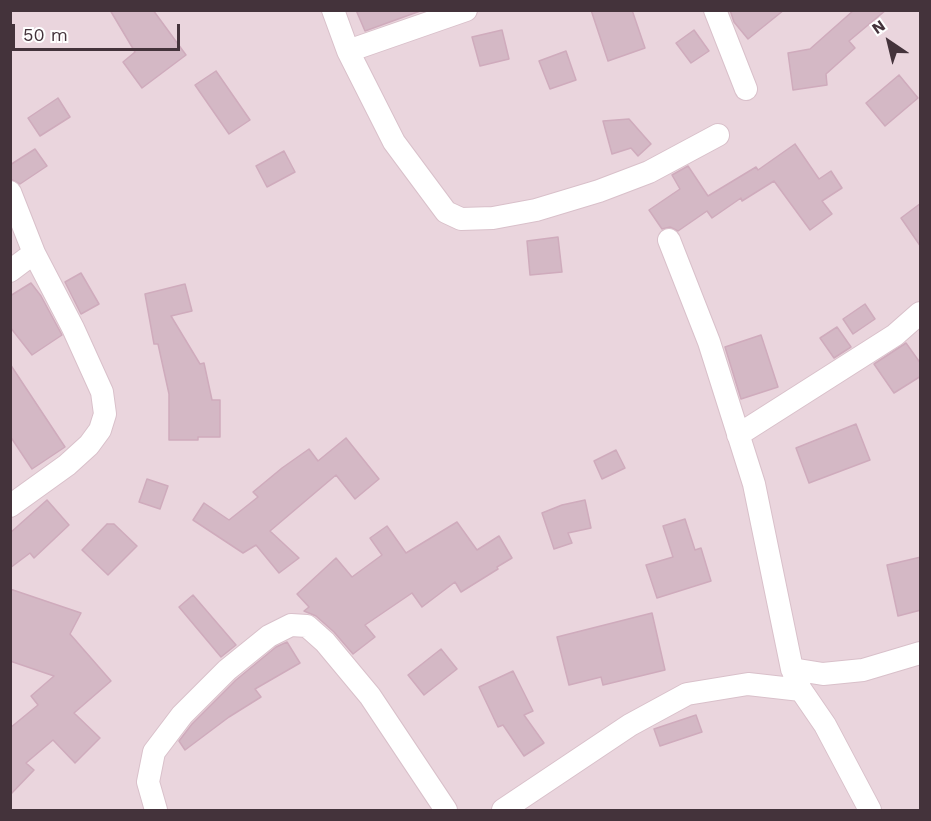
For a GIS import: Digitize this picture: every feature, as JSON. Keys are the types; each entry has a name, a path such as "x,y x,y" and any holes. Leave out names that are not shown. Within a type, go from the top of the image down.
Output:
{"street":[{"path":"333,10 348,51 394,142 446,212 461,219 493,218 536,210 599,191 650,172 718,135"},
{"path":"348,51 466,10"},
{"path":"715,10 746,89"},
{"path":"10,192 34,254 73,328 102,392 105,414 100,430 89,445 67,465 10,506"},
{"path":"669,240 709,342 754,484 792,669 801,690 825,725 870,810"},
{"path":"10,271 34,254"},
{"path":"738,435 895,335 921,313"},
{"path":"156,810 148,782 154,752 182,715 227,670 269,636 291,625 307,626 325,642 362,687 446,810"},
{"path":"792,669 823,674 863,670 921,653"},
{"path":"503,810 630,725 687,694 748,684 801,690"}],"shaded area":[{"path":"11,11 920,11 920,810 11,810"}],"building":[{"path":"110,10 153,10 186,55 142,88 123,62 135,52"},
{"path":"356,10 423,10 365,31"},
{"path":"591,10 632,10 645,48 608,61"},
{"path":"730,10 784,10 748,39 734,22"},
{"path":"854,10 886,10 849,41 855,48 826,74 827,85 793,90 788,53 810,49"},
{"path":"502,30 509,59 480,66 472,37"},
{"path":"694,30 709,51 691,63 676,43"},
{"path":"566,51 576,80 550,89 539,61"},
{"path":"216,71 250,120 229,134 195,85"},
{"path":"899,75 918,98 885,126 866,103"},
{"path":"58,98 70,117 40,136 28,118"},
{"path":"629,119 651,144 638,156 631,148 612,154 603,121"},
{"path":"795,144 819,179 831,171 842,188 822,201 832,214 810,230 774,181 742,201 741,198 712,218 707,211 678,231 670,227 662,229 649,210 680,189 672,175 688,166 708,196 756,167 758,170"},
{"path":"35,149 47,166 20,184 10,179 10,165"},
{"path":"284,151 295,172 267,187 256,166"},
{"path":"921,203 921,247 901,218"},
{"path":"558,237 562,272 530,275 527,241"},
{"path":"81,273 99,304 81,314 65,282"},
{"path":"31,283 41,296 62,335 32,355 10,327 10,296"},
{"path":"185,284 192,311 171,316 200,364 204,363 212,400 220,400 220,437 169,440 169,394 158,344 154,344 145,294"},
{"path":"865,304 875,319 853,334 843,319"},
{"path":"837,327 851,347 834,358 820,338"},
{"path":"761,335 778,387 741,399 725,347"},
{"path":"906,343 921,364 921,376 894,393 874,364"},
{"path":"10,364 65,447 32,469 10,436"},
{"path":"856,424 870,460 809,483 796,448"},
{"path":"346,438 379,479 355,499 336,475 270,531 299,558 279,573 256,545 243,553 193,520 204,503 229,520 258,497 253,492 309,449 318,461"},
{"path":"616,450 625,468 602,479 594,461"},
{"path":"147,479 168,486 160,509 139,502"},
{"path":"47,500 69,525 34,558 30,553 10,568 10,533"},
{"path":"585,500 591,528 568,533 572,543 554,549 542,513 562,505"},
{"path":"685,519 695,550 701,548 711,581 657,598 646,565 673,557 663,526"},
{"path":"457,522 477,550 499,536 512,558 461,592 455,582 422,607 412,593 365,625 375,637 353,654 316,616 304,611 309,607 297,594 336,558 352,577 382,555 370,538 387,526 406,553"},
{"path":"107,524 114,524 137,546 108,575 82,550"},
{"path":"921,557 921,610 898,616 887,565"},
{"path":"10,589 81,613 70,634 111,681 74,713 100,738 75,763 53,740 26,763 34,770 10,795 10,728 38,705 31,696 54,676 10,661"},
{"path":"193,595 236,645 221,657 179,607"},
{"path":"652,613 665,670 603,685 601,677 569,685 557,637"},
{"path":"287,642 300,663 255,689 261,697 229,717 185,750 179,741 192,724 236,680 276,647"},
{"path":"441,649 457,669 424,695 408,675"},
{"path":"513,671 533,711 524,715 544,743 524,756 503,725 498,727 479,687"},
{"path":"696,715 702,732 660,746 654,729"}]}
